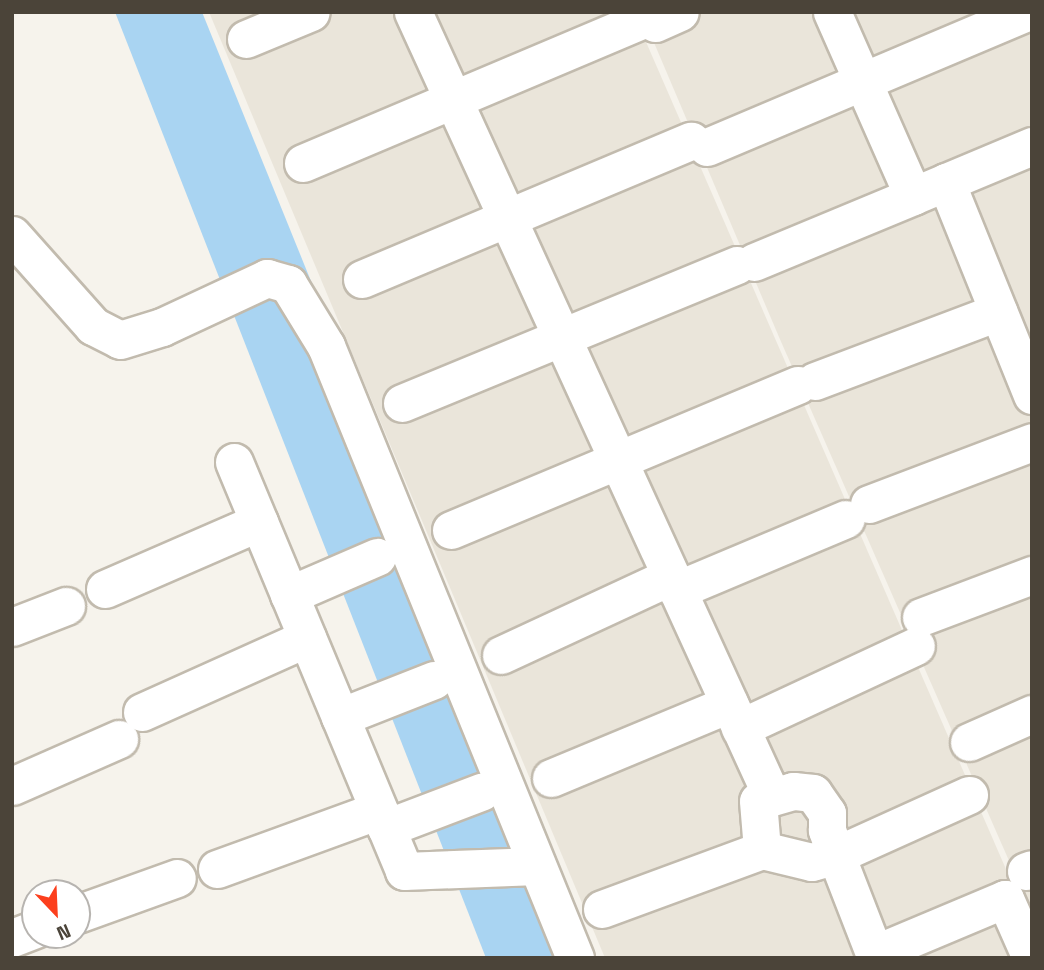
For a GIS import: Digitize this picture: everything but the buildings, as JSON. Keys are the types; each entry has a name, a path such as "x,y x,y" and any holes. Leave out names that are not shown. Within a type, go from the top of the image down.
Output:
{"street":[{"path":"414,12 772,797"},
{"path":"832,12 863,82 930,189 998,312 1032,395"},
{"path":"362,279 507,218 863,82 1026,12"},
{"path":"247,39 300,14"},
{"path":"303,163 657,19"},
{"path":"402,403 1032,146"},
{"path":"12,235 93,326 120,340 162,327 267,278 288,284 326,346 575,958"},
{"path":"451,530 806,383 998,312"},
{"path":"501,655 674,583 1032,442"},
{"path":"234,462 404,871 537,866"},
{"path":"105,589 259,522"},
{"path":"289,594 377,557"},
{"path":"551,779 735,716 919,632 1032,575"},
{"path":"12,627 66,606"},
{"path":"12,786 307,638"},
{"path":"340,717 434,680"},
{"path":"969,742 1032,714"},
{"path":"762,850 758,801 793,790 813,793 827,813 827,830 875,956 1005,899 1031,958"},
{"path":"217,869 481,792"},
{"path":"602,909 762,850 812,862 836,855 969,795"},
{"path":"91,909 177,878"}],"shaded area":[{"path":"209,12 633,12 1032,929 1032,958 605,958"},
{"path":"641,12 1032,12 1032,913 779,337"}],"water":[{"path":"115,12 202,12 585,958 486,958"}]}
